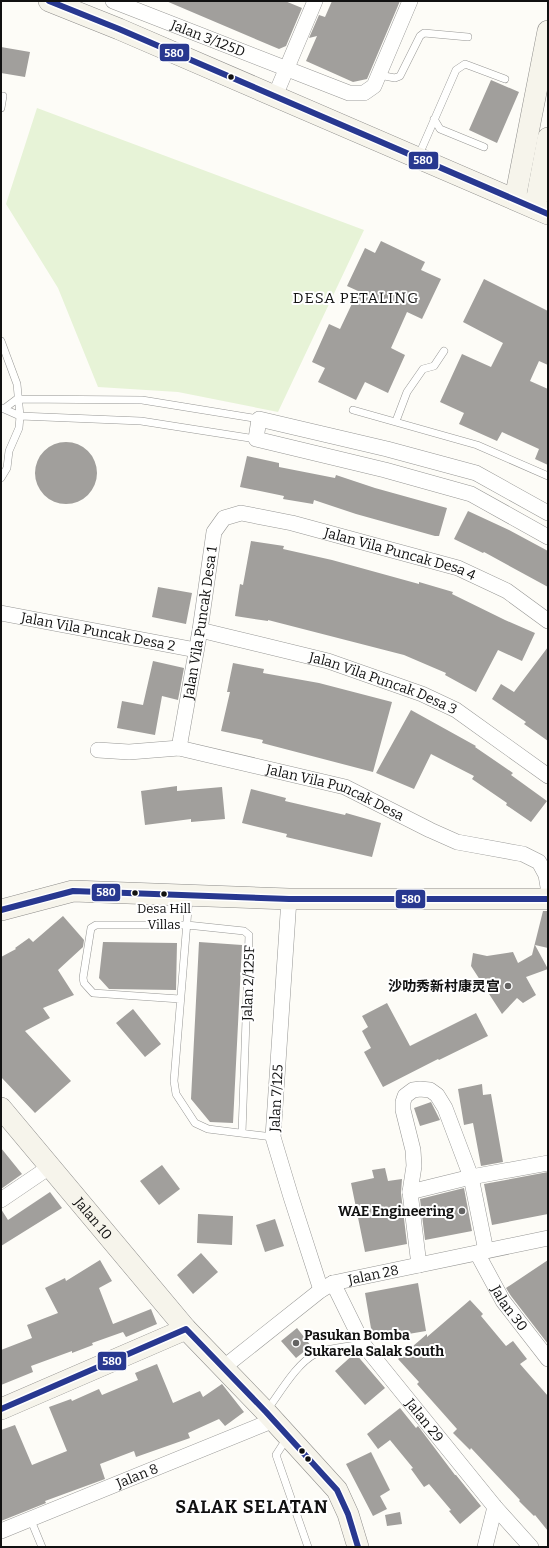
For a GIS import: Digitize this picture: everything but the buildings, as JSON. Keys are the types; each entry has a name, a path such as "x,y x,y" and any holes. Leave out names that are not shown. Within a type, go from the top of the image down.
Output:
{"street":[{"path":"49,1 119,29 541,211 548,138"},
{"name":"Jalan 3/125D","path":"113,1 130,4 286,69 349,93 364,93 374,86 410,1"},
{"path":"275,96 315,1"},
{"path":"119,29 130,4"},
{"path":"515,199 548,31"},
{"path":"548,514 476,473 387,449 259,419 256,439 385,470 471,494 548,537"},
{"name":"Jalan Vila Puncak Desa 4","path":"242,513 292,523 458,568 507,590 548,621"},
{"name":"Jalan Vila Puncak Desa 1","path":"179,748 200,630 214,532 224,518 242,513"},
{"name":"Jalan Vila Puncak Desa 2","path":"1,613 196,650"},
{"name":"Jalan Vila Puncak Desa 3","path":"200,630 328,661 422,694 456,710 548,776"},
{"name":"Jalan Vila Puncak Desa","path":"98,750 129,752 179,748 345,787 457,842 523,854 539,862 546,875 548,886"},
{"path":"1,910 73,891 289,899 548,899"},
{"name":"Jalan 7/125","path":"289,899 273,1137 327,1287"},
{"name":"Jalan 30","path":"410,1192 414,1166 404,1116 403,1102 405,1096 413,1090 430,1090 441,1099 471,1177 481,1252 503,1301 548,1359"},
{"name":"Jalan 10","path":"1,1108 186,1329 270,1416 336,1490 348,1514 358,1547"},
{"path":"419,1265 410,1192 471,1177 548,1163"},
{"path":"1,1200 51,1166"},
{"name":"Jalan 28","path":"224,1367 327,1287 419,1265 548,1238"},
{"name":"Jalan 29","path":"327,1287 363,1344 495,1507 531,1547"},
{"path":"1,1409 186,1329"},
{"name":"Jalan 8","path":"1,1531 270,1416"},
{"path":"485,1547 495,1507"}],"lane":[{"path":"379,75 395,78 400,76 420,36 424,33 468,37"},
{"path":"418,157 456,70 465,64 505,79"},
{"path":"1,96 3,96 1,108"},
{"path":"434,119 440,129 484,147"},
{"path":"1,341 17,384 17,399 20,416 18,428 9,451 8,468 1,478"},
{"path":"396,421 407,392 423,369 434,366 444,351"},
{"path":"3,408 17,399 142,400 259,419"},
{"path":"3,408 20,416 141,421 256,439"},
{"path":"353,410 477,445 548,476"},
{"path":"189,895 174,1081 176,1094 196,1123 208,1129 273,1137"},
{"name":"Jalan 2/125F","path":"180,999 95,994 91,991 84,983 83,978 90,930 93,926 187,925 244,931 249,934 242,1132"},
{"path":"270,1416 305,1361 315,1354 327,1350 363,1344"},
{"path":"288,1437 276,1455 308,1547"},
{"path":"30,1518 42,1547"}],"green space":[{"path":"37,108 364,230 278,412 178,392 98,387 58,288 6,204"}],"transit line":[{"name":"580","path":"49,1 119,29 548,214"},
{"name":"580","path":"1,910 73,891 289,899 548,899"},
{"name":"580","path":"1,1409 186,1329 266,1412 337,1490 348,1514 358,1547"}],"place":[{"name":"Desa Hill Villas","path":"164,894"},
{"name":"沙叻秀新村康灵宫","path":"508,986"},
{"name":"WAE Engineering","path":"462,1211"},
{"name":"Pasukan Bomba Sukarela Salak South","path":"296,1343"}],"district":[{"name":"DESA PETALING","path":"356,298"},
{"name":"SALAK SELATAN","path":"252,1507"}]}
